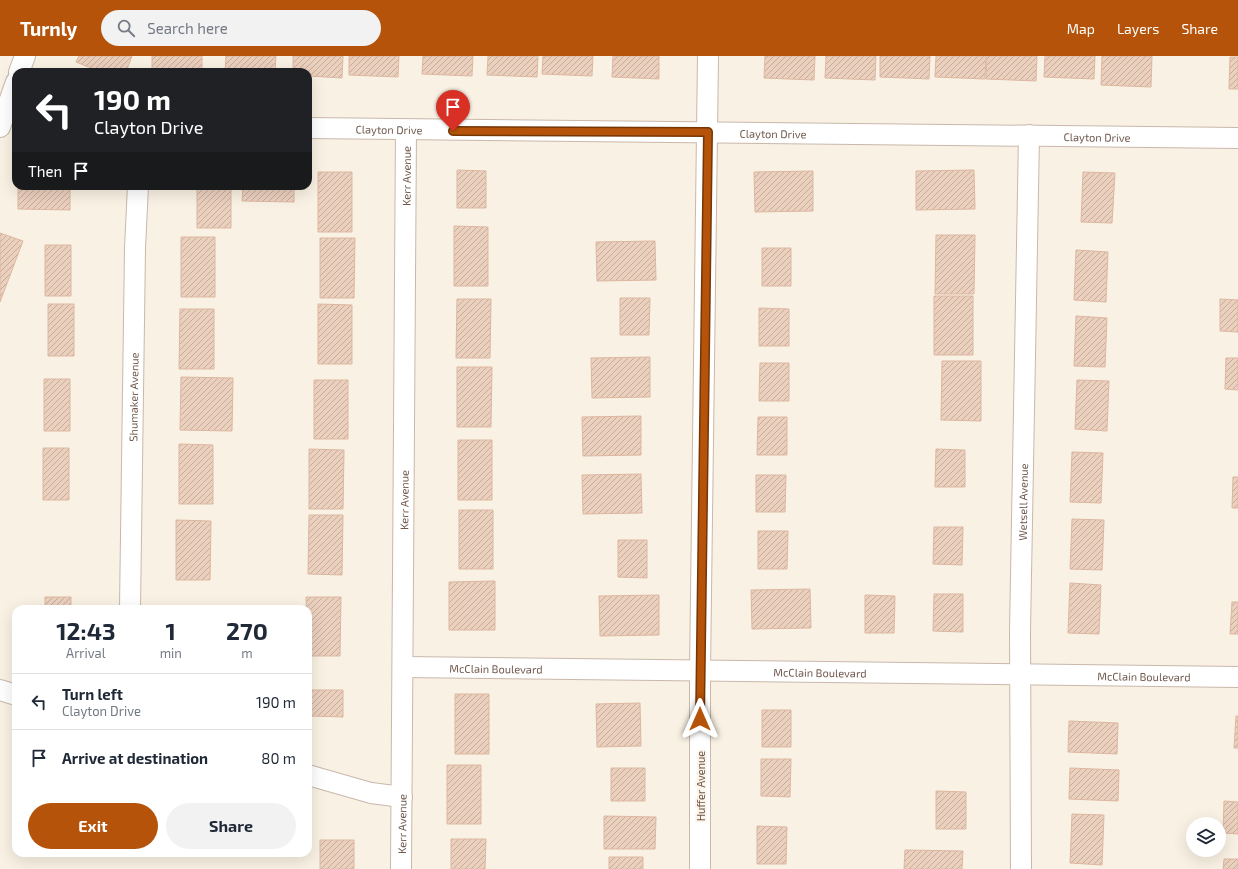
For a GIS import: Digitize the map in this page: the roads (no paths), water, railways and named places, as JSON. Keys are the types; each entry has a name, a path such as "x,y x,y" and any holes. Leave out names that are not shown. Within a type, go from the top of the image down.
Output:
{"street":[{"path":"21,68 25,56"},
{"name":"Huffer Avenue","path":"700,869 700,671 708,56"},
{"path":"0,127 12,107"},
{"name":"Clayton Drive","path":"312,128 1238,138"},
{"name":"Kerr Avenue","path":"401,869 403,667 402,464 406,287 406,130"},
{"name":"Wetsell Avenue","path":"1021,869 1020,676 1029,135"},
{"name":"Shumaker Avenue","path":"130,605 135,248 138,190"},
{"name":"McClain Boulevard","path":"403,667 1020,676 1238,677"},
{"path":"0,690 12,694"},
{"path":"312,776 371,793 402,796"}]}
